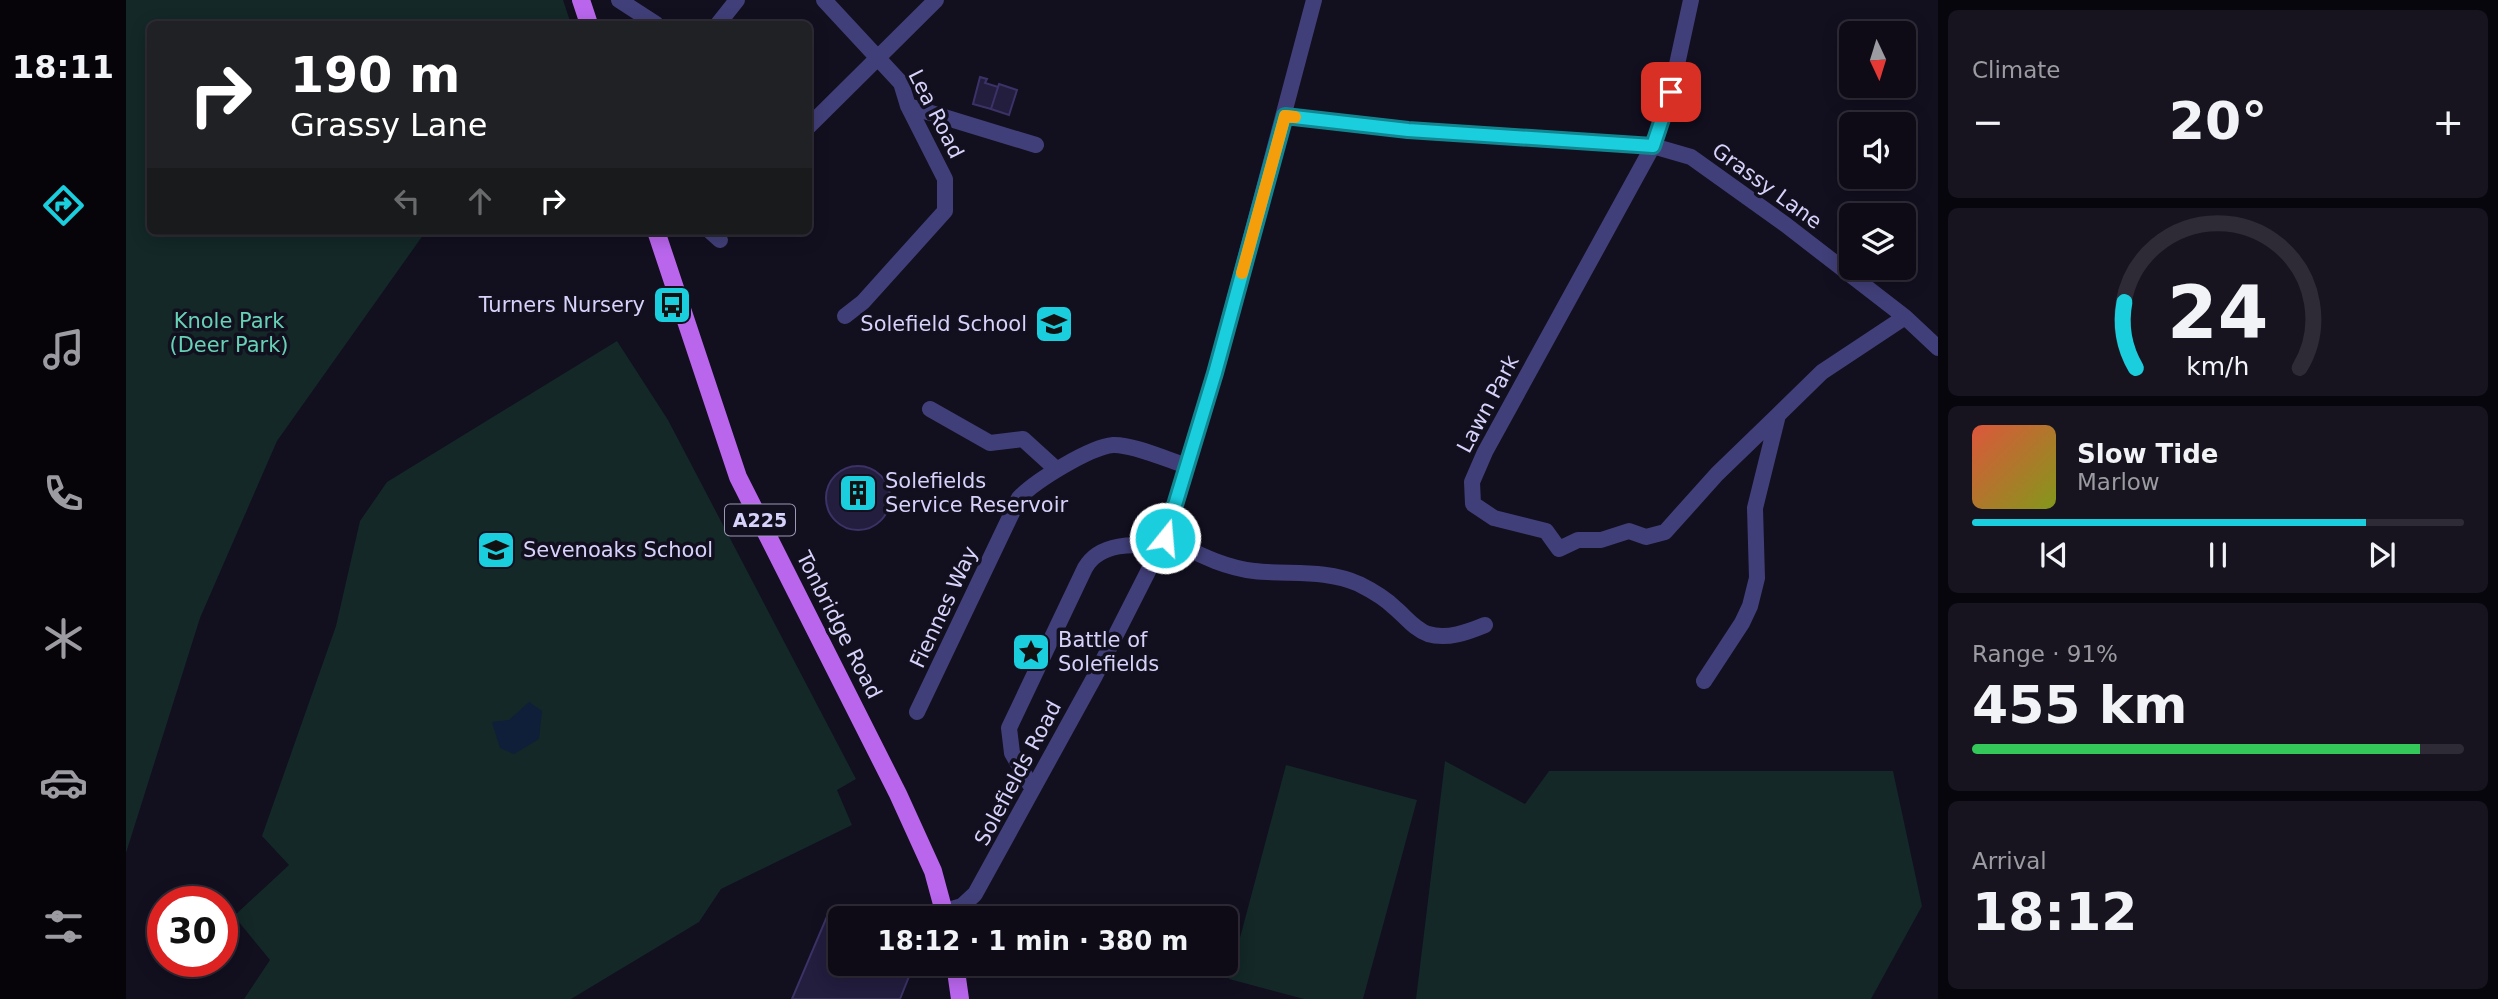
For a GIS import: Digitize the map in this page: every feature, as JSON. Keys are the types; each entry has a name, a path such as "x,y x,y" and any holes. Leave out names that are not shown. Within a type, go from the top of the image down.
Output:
{"main road":[{"path":"580,0 588,21"},
{"name":"Tonbridge Road","path":"657,235 738,477 898,794 933,871 943,906"},
{"path":"957,976 960,999"}],"street":[{"path":"619,0 651,21"},
{"path":"720,21 737,0"},
{"name":"Lea Road","path":"824,0 901,83 908,106 945,180 945,211 863,302 845,316"},
{"path":"812,123 936,0"},
{"name":"Solefields Road","path":"962,906 975,894 1095,676 1162,543 1187,466 1285,116 1314,0"},
{"path":"1653,146 1671,92 1691,0"},
{"path":"908,106 1037,145"},
{"name":"Grassy Lane","path":"1285,116 1408,130 1653,146 1691,157 1786,225 1905,317 1938,348"},
{"name":"Lawn Park","path":"1653,146 1485,452 1472,482 1473,504 1494,518 1546,531 1559,549 1578,540 1601,540 1629,531 1646,537 1665,532 1717,474 1778,415"},
{"path":"1704,681 1750,606 1757,578 1755,508 1778,415 1822,372 1905,317"},
{"path":"930,409 990,443 1023,439 1056,469"},
{"name":"Fiennes Way","path":"917,712 1019,498 1030,486 1056,469 1113,445 1187,466"},
{"path":"1032,788 1012,753 1009,728 1089,560 1118,547 1138,543 1162,543 1221,565 1256,571 1327,574 1360,584 1393,605 1413,625 1428,634 1444,636 1465,633 1485,625"}],"green space":[{"name":"Knole Park (Deer Park)","path":"126,0 563,0 570,21 147,21 147,235 423,235 277,441 200,618 126,853"},
{"name":"Sevenoaks School","path":"617,341 668,420 856,779 837,790 852,825 721,889 699,922 571,999 244,999 270,960 238,921 238,912 289,865 262,836 336,626 360,521 387,482"},
{"path":"1445,761 1525,804 1549,771 1893,771 1922,906 1871,999 1416,999"},
{"path":"1286,765 1417,800 1363,999 1304,999 1229,979 1230,976 1238,976 1238,945"}],"water":[{"path":"529,702 542,711 539,739 514,754 500,748 492,722 509,720"}],"building":[{"path":"980,77 987,79 985,83 998,87 991,109 973,104"},
{"path":"999,84 1017,90 1009,115 991,109"},
{"name":"Solefields Service Reservoir","path":"852,466 864,466 881,475 888,486 888,510 881,521 864,530 852,530 840,525 831,516 826,504 826,492 831,480 840,471"},
{"path":"828,914 828,976 909,976 900,999 792,999"}],"slow traffic":[{"path":"1242,273 1285,116 1295,117"}],"place":[{"name":"Turners Nursery","path":"672,305"},
{"name":"Solefield School","path":"1054,324"},
{"name":"Solefields Service Reservoir","path":"858,493"},
{"name":"Sevenoaks School","path":"496,550"},
{"name":"Battle of Solefields","path":"1031,652"}],"route":[{"path":"1165,538 1215,373 1285,116 1408,130 1653,146 1671,92"}]}
